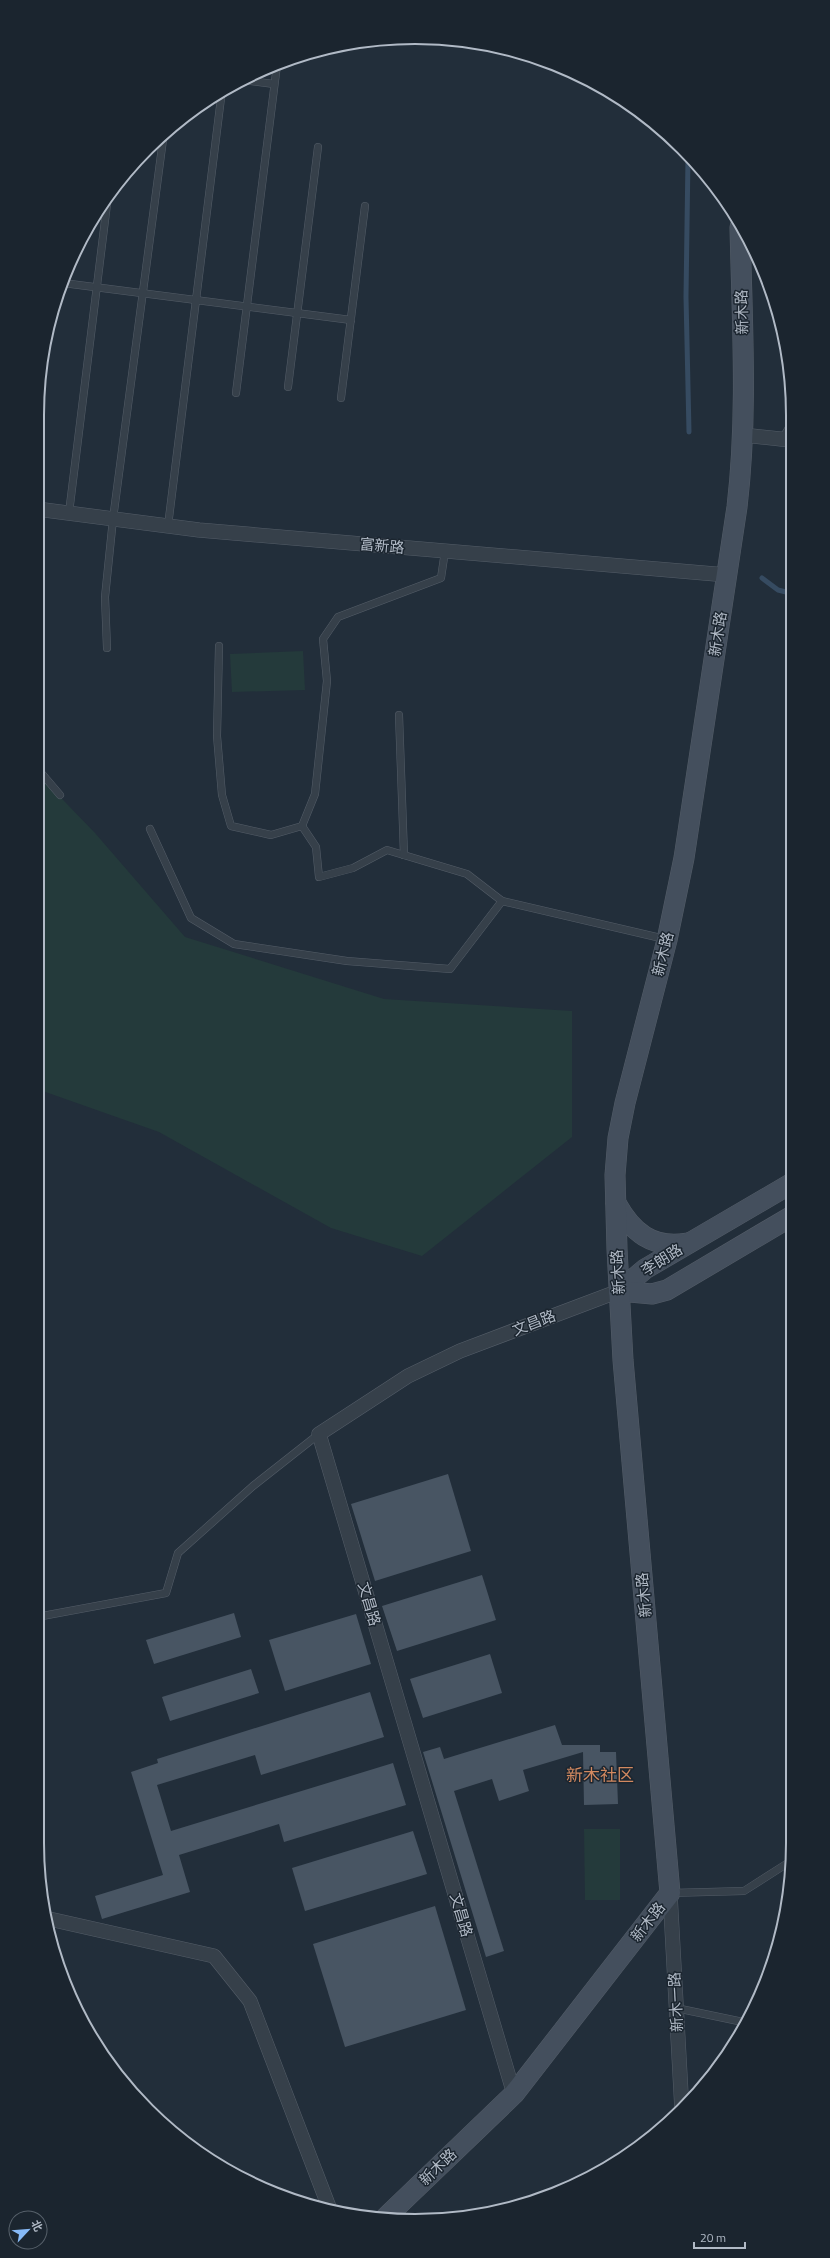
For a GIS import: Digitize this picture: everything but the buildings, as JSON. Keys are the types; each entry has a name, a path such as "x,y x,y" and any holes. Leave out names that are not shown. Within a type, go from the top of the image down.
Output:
{"street":[{"name":"新木路","path":"390,2213 514,2094 670,1893 623,1360 616,1203 618,1138 667,940 684,858 742,466 744,404 740,237"},
{"path":"743,435 786,439"},
{"name":"富新路","path":"44,510 168,526 727,575"},
{"name":"李朗路","path":"619,1290 645,1269 786,1187"},
{"path":"616,1203 625,1221 647,1238 661,1243 676,1245 691,1242"},
{"name":"李朗路","path":"619,1290 652,1294 666,1290 786,1220"},
{"name":"文昌路","path":"514,2094 319,1434 408,1376 460,1351 619,1290"},
{"name":"新木一路","path":"670,1893 681,2101"},
{"path":"52,1920 214,1956 250,2001 328,2203"}],"lane":[{"path":"236,393 276,71"},
{"path":"253,81 274,84"},
{"path":"168,526 221,100"},
{"path":"107,648 105,597 113,519 162,144"},
{"path":"288,387 318,147"},
{"path":"341,398 365,206"},
{"path":"69,513 106,210"},
{"path":"69,283 351,320"},
{"path":"302,826 315,794 327,681 323,638 338,617 441,578 445,551"},
{"path":"219,646 217,736 222,795 231,826 271,835 302,826"},
{"path":"399,715 404,855"},
{"path":"44,776 60,795"},
{"path":"302,826 316,847 319,877 353,868 387,850 467,874 502,901 667,940"},
{"path":"150,829 191,918 234,944 347,961 450,969 502,901"},
{"path":"44,1616 166,1593 178,1553 253,1486 319,1434"},
{"path":"670,1893 744,1891 785,1865"},
{"path":"676,2008 740,2021"}],"green space":[{"path":"303,651 305,690 232,692 230,654"},
{"path":"44,780 95,833 185,937 384,999 572,1011 572,1137 422,1256 331,1228 159,1132 44,1091"},
{"path":"584,1829 620,1829 620,1900 585,1900"}],"waterway":[{"path":"688,164 686,297 689,432"},
{"path":"762,578 778,590 786,592"}],"district":[{"name":"新木社区","path":"600,1775"}]}
